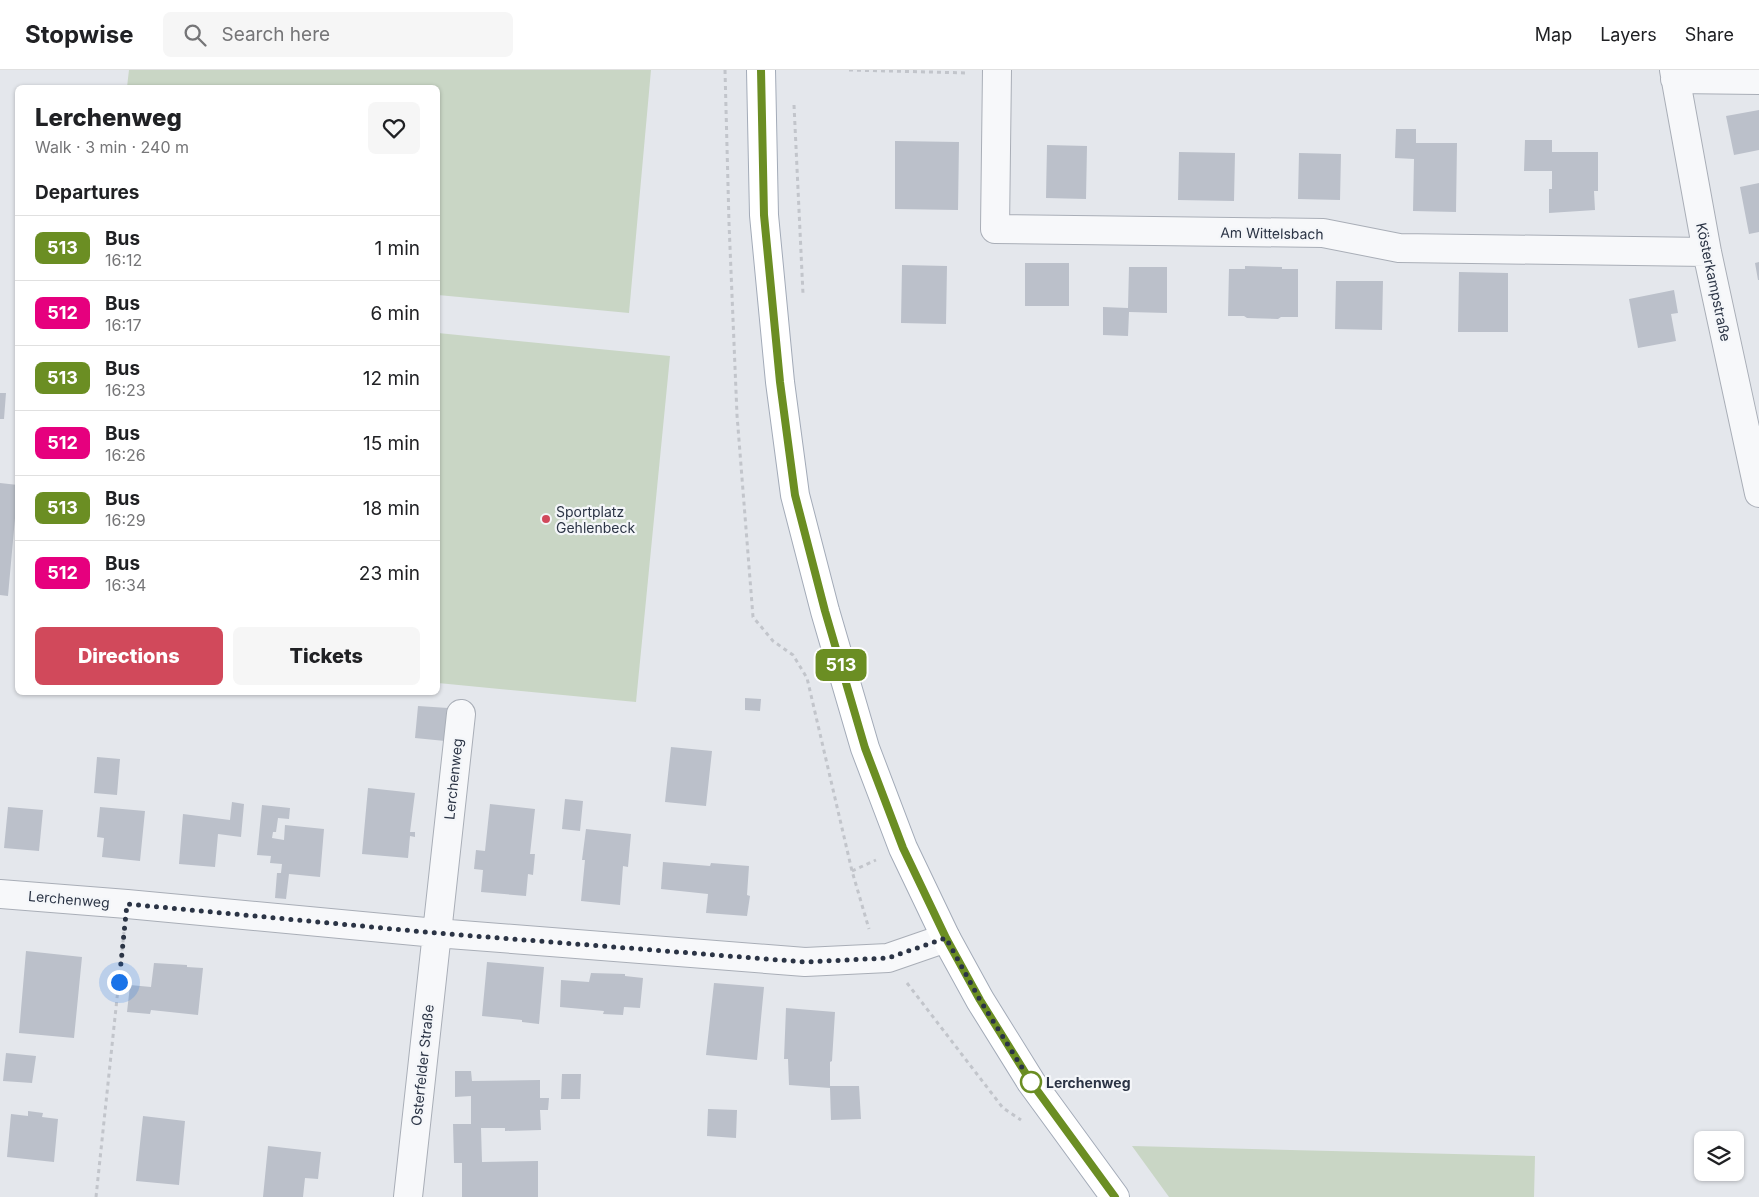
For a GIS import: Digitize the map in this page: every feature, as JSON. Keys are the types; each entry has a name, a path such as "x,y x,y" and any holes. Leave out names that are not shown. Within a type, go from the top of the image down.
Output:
{"main road":[{"path":"761,70 764,215 780,382 795,495 825,611 865,748 903,848 946,938 980,1000 1031,1082 1115,1197"}],"street":[{"name":"Am Wittelsbach","path":"997,72 995,229 1323,233 1399,248 1707,252"},
{"name":"Kösterkampstraße","path":"1674,74 1707,252 1759,493"},
{"path":"1674,74 1759,80"},
{"name":"Lerchenweg","path":"436,933 461,714"},
{"name":"Lerchenweg","path":"0,894 436,933 805,962 888,958 946,938"},
{"name":"Osterfelder Straße","path":"408,1197 436,933"}],"path":[{"path":"849,70 997,72"},
{"path":"793,99 804,303"},
{"path":"96,1197 127,904"}],"green space":[{"path":"129,70 651,70 629,313 440,295 440,85 127,85"},
{"name":"Sportplatz Gehlenbeck","path":"440,333 670,356 636,702 440,683"},
{"path":"1132,1146 1535,1156 1534,1197 1169,1197"}],"building":[{"path":"1759,110 1759,150 1734,155 1726,116"},
{"path":"1396,129 1416,129 1416,143 1457,143 1456,212 1413,211 1414,159 1395,158"},
{"path":"1525,140 1552,140 1552,152 1598,152 1598,191 1594,191 1595,210 1549,213 1549,189 1552,189 1552,171 1524,171"},
{"path":"895,141 959,142 958,210 895,209"},
{"path":"1047,145 1087,146 1086,199 1046,198"},
{"path":"1179,152 1235,153 1234,201 1178,200"},
{"path":"1299,153 1341,154 1340,200 1298,199"},
{"path":"1759,183 1759,232 1749,234 1740,187"},
{"path":"1759,262 1759,280 1758,280 1755,263"},
{"path":"1025,263 1069,263 1069,306 1025,306"},
{"path":"902,265 947,266 946,324 901,323"},
{"path":"1245,266 1298,269 1298,317 1281,317 1278,319 1228,316 1229,269 1245,269"},
{"path":"1129,267 1167,267 1167,313 1129,312 1128,336 1103,335 1103,307 1128,308"},
{"path":"1459,272 1508,273 1508,332 1458,332"},
{"path":"1336,281 1383,281 1382,330 1335,329"},
{"path":"1674,290 1678,313 1671,314 1676,341 1638,348 1629,299"},
{"path":"0,393 6,393 4,419 0,419"},
{"path":"0,483 15,485 15,518 8,596 0,595"},
{"path":"745,698 761,699 760,711 745,710"},
{"path":"418,706 448,708 445,741 415,738"},
{"path":"671,747 712,751 706,806 665,802"},
{"path":"97,757 120,759 117,795 94,793"},
{"path":"368,788 415,793 410,832 415,832 415,837 410,836 408,858 362,854"},
{"path":"565,799 583,801 580,831 562,829"},
{"path":"232,802 244,804 241,837 218,834 215,867 179,864 183,814 230,820"},
{"path":"490,804 535,809 530,854 535,854 533,875 528,874 526,896 481,892 483,870 474,869 476,850 485,851"},
{"path":"262,805 290,808 289,819 278,818 276,832 273,832 272,838 284,840 285,825 324,829 320,877 289,874 286,899 275,898 277,873 281,873 282,864 270,863 271,856 257,855"},
{"path":"8,807 43,810 39,851 4,848"},
{"path":"100,807 145,811 140,861 102,857 104,838 97,837"},
{"path":"586,829 631,834 628,867 623,866 620,905 581,901 585,860 582,860"},
{"path":"663,862 710,866 711,863 749,866 747,895 750,896 747,916 706,913 708,894 661,889"},
{"path":"26,951 82,957 74,1038 19,1033"},
{"path":"487,962 544,967 539,1024 522,1022 522,1020 482,1016"},
{"path":"154,963 203,968 198,1015 151,1010 150,1014 127,1012 130,985 151,987"},
{"path":"591,973 625,974 625,976 643,978 640,1008 624,1007 623,1015 603,1014 604,1011 560,1007 561,980 589,982"},
{"path":"714,983 764,987 757,1060 706,1055"},
{"path":"786,1008 835,1012 832,1061 830,1062 830,1086 859,1086 861,1119 831,1120 830,1088 789,1085 788,1059 784,1059"},
{"path":"6,1053 36,1056 32,1083 3,1081"},
{"path":"455,1071 471,1071 472,1081 540,1080 540,1098 549,1098 548,1110 540,1110 541,1130 505,1131 505,1128 481,1128 482,1162 538,1161 538,1197 462,1197 462,1163 454,1163 453,1124 471,1124 471,1096 455,1097"},
{"path":"562,1074 581,1074 580,1099 561,1099"},
{"path":"708,1109 737,1110 736,1138 707,1136"},
{"path":"28,1111 43,1113 42,1117 58,1119 54,1162 7,1157 11,1114 28,1116"},
{"path":"143,1116 185,1121 179,1185 136,1181"},
{"path":"268,1146 321,1152 318,1179 305,1178 303,1197 263,1197"}],"bus line":[{"name":"513","path":"761,70 764,215 780,382 795,495 825,611 865,748 903,848 946,938 980,1000 1031,1082 1115,1197"}],"place":[{"name":"Sportplatz Gehlenbeck","path":"546,519"},
{"name":"Lerchenweg","path":"1031,1082"}],"route":[{"path":"119,982 127,904 436,933 805,962 888,958 946,938 980,1000 1031,1082"}]}
